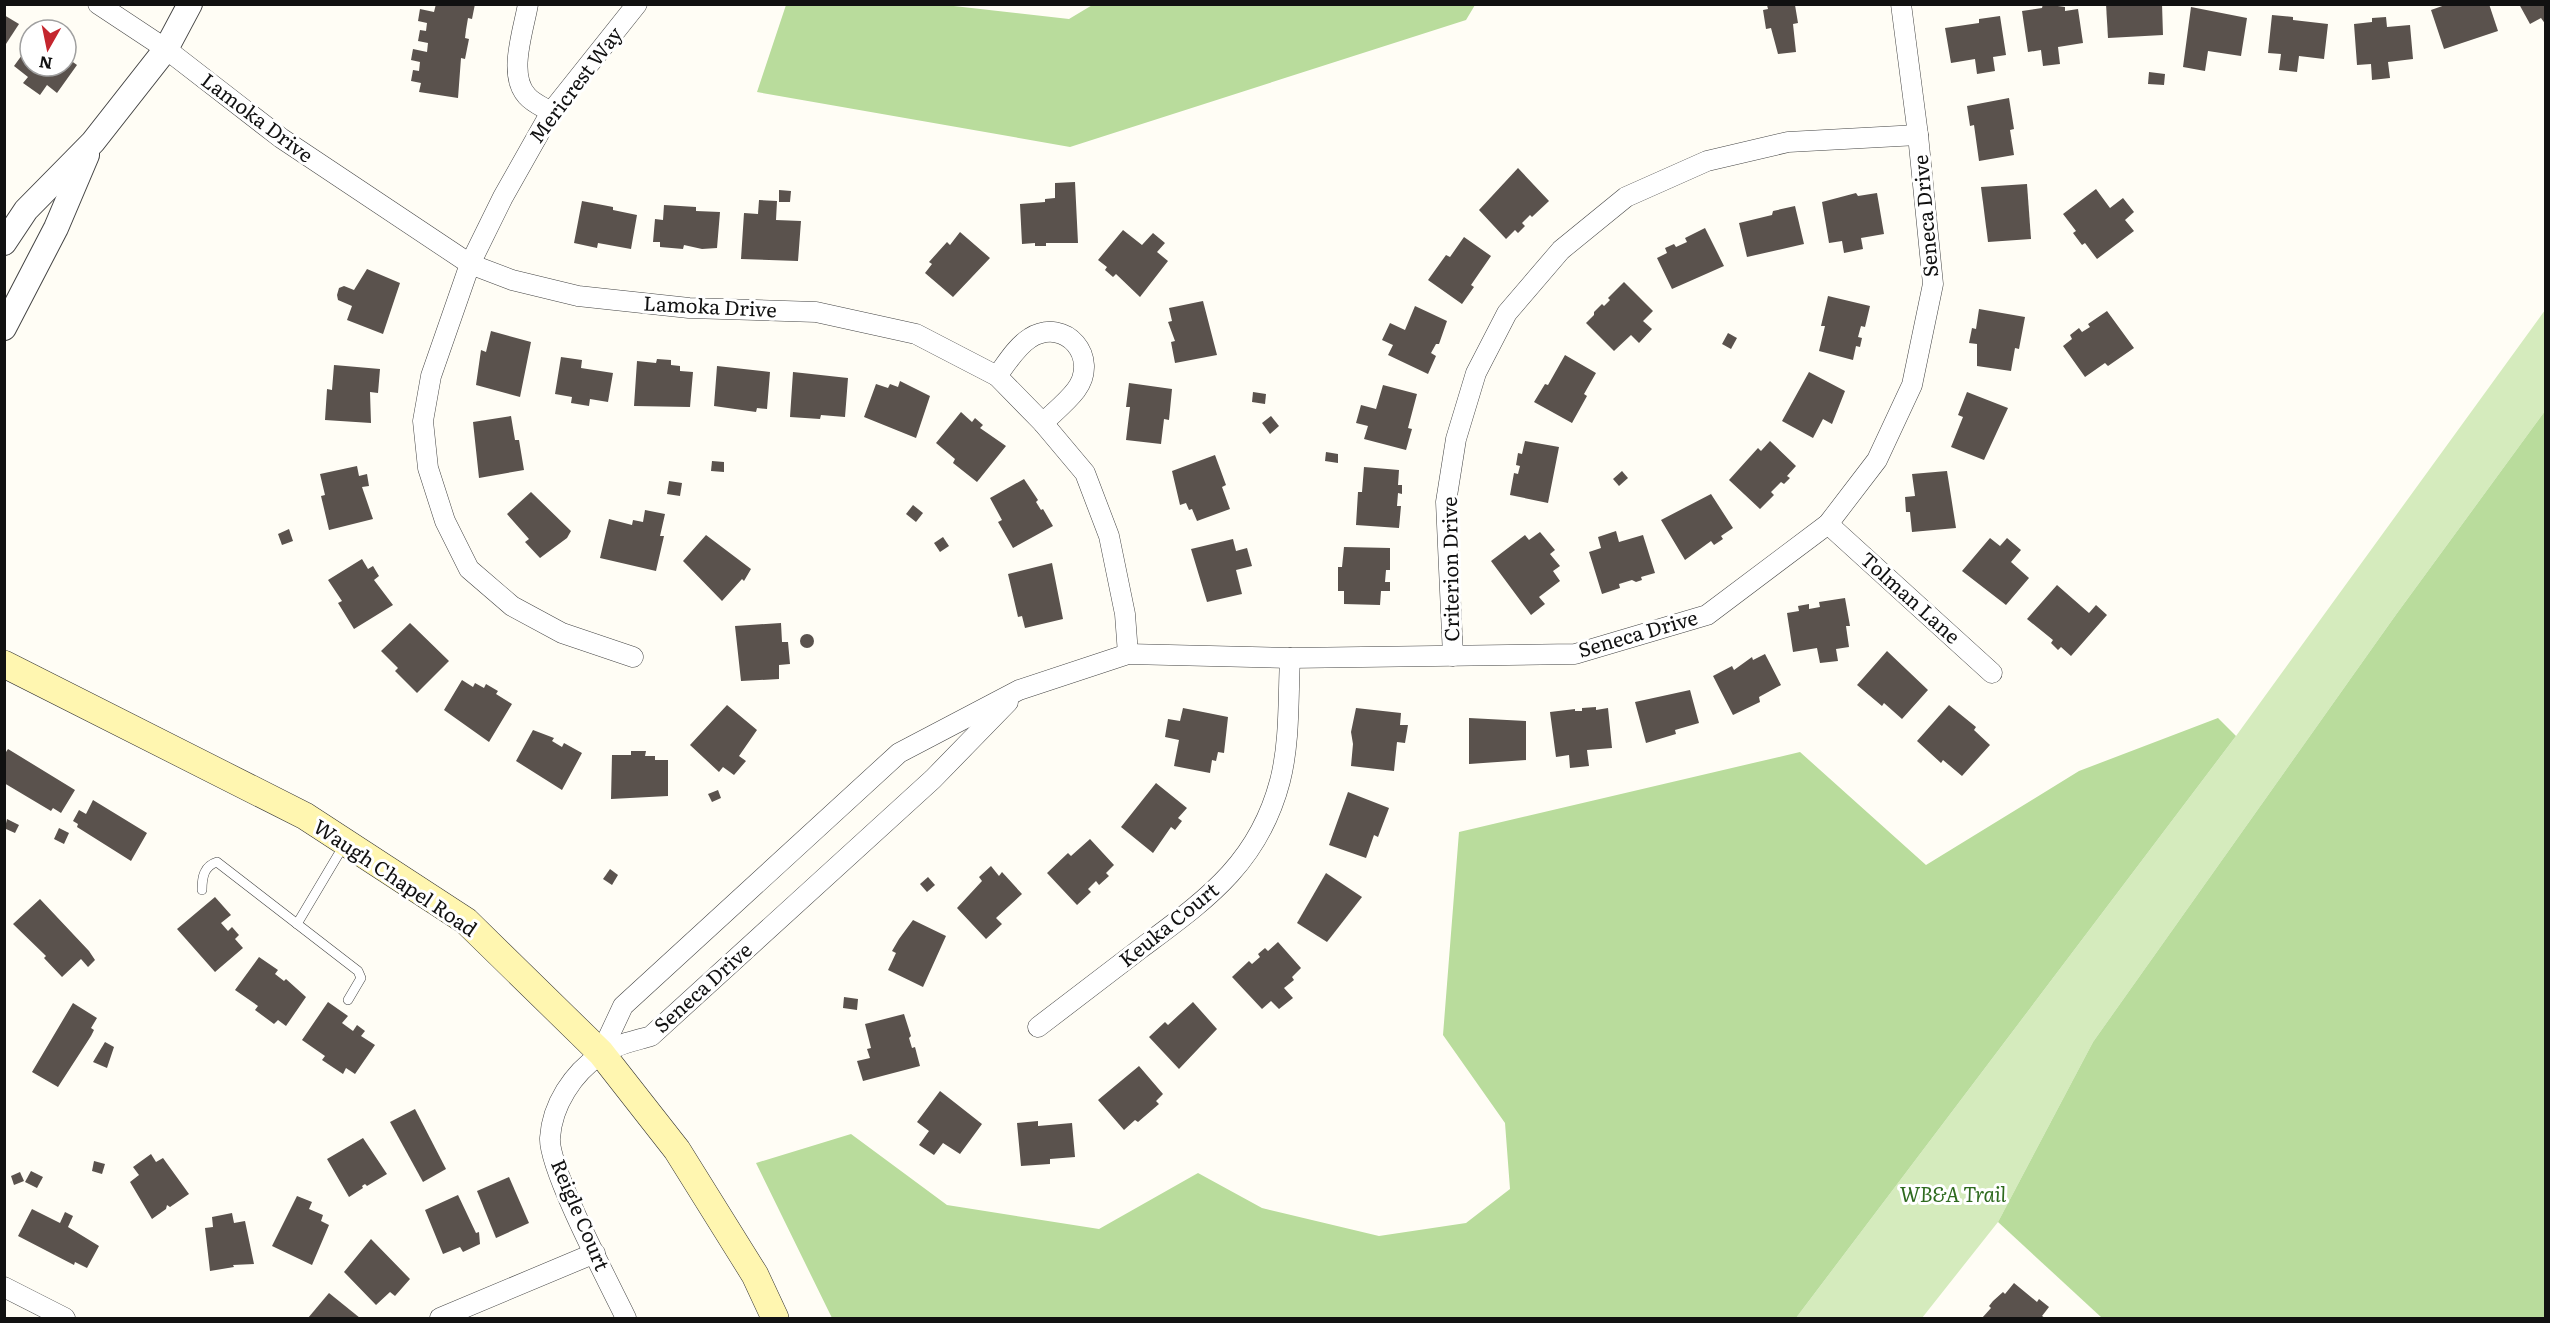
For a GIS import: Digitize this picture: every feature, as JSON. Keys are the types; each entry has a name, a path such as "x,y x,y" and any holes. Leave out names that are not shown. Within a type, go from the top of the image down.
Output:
{"main road":[{"name":"Waugh Chapel Road","path":"4,664 305,816 466,921 601,1053 677,1150 755,1275 775,1318"}],"street":[{"name":"Lamoka Drive","path":"98,4 166,49 281,138 470,264 512,280 578,296 689,308 816,312 916,334 996,376 1043,423 1085,473 1109,536 1125,614 1128,654"},
{"path":"4,243 26,210 93,142 166,49 190,4"},
{"path":"528,4 519,55 520,82 529,98 551,112"},
{"name":"Mericrest Way","path":"633,657 562,633 512,606 469,569 445,521 428,468 423,421 431,376 470,264 530,146 551,112 638,4"},
{"name":"Seneca Drive","path":"601,1053 622,1006 899,753 1019,690 1128,654 1290,658 1575,654 1707,615 1828,524 1877,460 1912,385 1933,284 1918,135 1900,4"},
{"name":"Criterion Drive","path":"1453,656 1446,502 1456,439 1476,373 1508,313 1561,250 1626,197 1707,160 1788,142 1918,135"},
{"path":"4,328 57,228 93,142"},
{"path":"996,376 1030,338 1045,332 1059,332 1074,339 1084,356 1084,371 1077,390 1043,423"},
{"name":"Tolman Lane","path":"1828,524 1992,673"},
{"name":"Keuka Court","path":"1038,1026 1212,895 1239,865 1266,821 1280,781 1287,745 1290,658"},
{"name":"Seneca Drive","path":"601,1053 651,1036 933,779 1019,690"},
{"name":"Reigle Court","path":"601,1053 575,1077 558,1104 549,1140 559,1174 626,1318"},
{"path":"440,1318 595,1252"},
{"path":"4,1287 65,1318"}],"lane":[{"path":"297,924 346,843"},
{"path":"202,890 202,876 210,864 217,862 358,971 361,978 348,1000"}],"green space":[{"path":"936,4 1069,19 1094,4 1475,5 1466,20 1070,147 757,92 786,5"},
{"name":"WB&A Trail","path":"2545,310 2545,411 2395,616 2093,1042 1998,1222 1922,1318 1796,1318 2236,736"},
{"path":"2545,411 2545,1318 2102,1318 1998,1222 2093,1042 2395,616"},
{"path":"2218,718 2236,736 1796,1318 832,1318 756,1163 851,1134 947,1205 1099,1229 1198,1173 1262,1208 1379,1236 1466,1223 1510,1189 1505,1123 1443,1035 1459,832 1800,752 1926,865 2079,771"}],"building":[{"path":"436,4 475,4 472,19 468,18 465,38 469,39 465,59 461,58 458,98 419,92 421,83 411,81 413,70 419,71 420,62 411,60 413,49 427,52 428,43 418,41 420,30 426,31 427,23 418,21 420,9 434,12"},
{"path":"2043,4 2065,7 2065,11 2078,9 2083,43 2058,47 2060,64 2043,66 2041,50 2028,52 2022,11 2042,8"},
{"path":"2106,4 2162,4 2163,35 2108,38"},
{"path":"2448,4 2489,4 2498,31 2444,49 2431,10"},
{"path":"2519,4 2546,4 2546,25 2541,18 2530,24"},
{"path":"1767,5 1795,5 1798,23 1793,24 1796,52 1778,54 1771,28 1766,29 1763,10 1768,9"},
{"path":"2191,7 2247,18 2241,56 2208,51 2205,71 2183,67"},
{"path":"4,15 18,26 4,47"},
{"path":"2272,15 2328,24 2324,59 2299,56 2297,72 2279,70 2281,54 2268,53"},
{"path":"2000,16 2006,55 1993,57 1995,71 1977,74 1975,59 1951,63 1945,28 1979,23 1979,19"},
{"path":"2386,17 2387,27 2410,25 2413,59 2388,62 2390,78 2372,80 2371,64 2357,65 2354,24 2372,22 2372,18"},
{"path":"2149,72 2165,74 2164,85 2148,84"},
{"path":"27,78 68,78 57,93 47,85 40,95 23,83"},
{"path":"2009,98 2014,129 2010,130 2014,155 1979,161 1974,125 1970,126 1967,106"},
{"path":"1518,168 1549,201 1522,223 1525,226 1518,233 1515,230 1506,239 1479,210"},
{"path":"1075,182 1078,243 1046,243 1046,246 1035,246 1035,243 1022,244 1020,204 1045,202 1045,199 1055,198 1055,183"},
{"path":"2027,184 2031,239 1988,242 1981,187"},
{"path":"2096,189 2110,208 2123,198 2134,212 2125,220 2134,231 2097,259 2085,243 2082,245 2073,233 2076,231 2063,214"},
{"path":"779,190 791,191 790,202 779,202"},
{"path":"1856,193 1858,196 1877,193 1884,234 1861,238 1863,249 1844,253 1842,241 1829,243 1822,202"},
{"path":"759,200 777,201 776,220 801,221 798,261 741,259 744,213 758,214"},
{"path":"582,201 613,207 613,210 637,215 631,249 598,243 597,248 574,243"},
{"path":"664,205 696,207 696,211 720,212 717,248 702,249 684,245 683,249 660,247 660,242 653,242 655,219 663,220"},
{"path":"1795,206 1804,244 1747,257 1739,223 1772,215 1773,211"},
{"path":"1705,228 1724,266 1672,289 1657,258 1667,253 1665,248 1674,244 1676,247 1687,242 1685,238"},
{"path":"1123,230 1142,245 1153,233 1165,243 1157,252 1168,261 1140,297 1116,274 1113,277 1105,270 1107,267 1098,260"},
{"path":"960,232 990,258 953,297 925,273 932,264 929,262 947,242 950,245"},
{"path":"1464,237 1491,256 1471,285 1474,287 1462,304 1428,280 1446,255 1450,257"},
{"path":"367,269 400,283 383,334 347,320 352,306 338,300 339,288 344,286 354,290"},
{"path":"1624,282 1653,311 1643,321 1652,329 1639,343 1631,335 1614,351 1586,323 1602,304 1604,306 1610,300 1608,298"},
{"path":"1828,296 1870,306 1865,327 1861,326 1858,337 1862,338 1860,347 1856,346 1853,360 1819,351 1825,326 1821,326"},
{"path":"1203,301 1217,355 1175,363 1171,342 1175,341 1168,322 1172,321 1169,308"},
{"path":"1415,306 1447,321 1439,344 1436,344 1431,353 1436,356 1428,374 1388,355 1393,345 1382,340 1390,323 1405,330"},
{"path":"1979,309 2025,317 2019,349 2015,348 2011,371 1977,366 1977,344 1969,343 1972,328 1976,329"},
{"path":"2107,311 2134,348 2108,366 2105,363 2085,377 2063,346 2072,339 2070,335 2079,328 2082,332 2090,327 2088,324"},
{"path":"491,331 531,342 520,397 476,385 481,350 486,352"},
{"path":"1728,333 1737,338 1731,349 1722,344"},
{"path":"1565,355 1596,373 1584,394 1587,396 1572,423 1534,402 1545,384 1548,385"},
{"path":"561,357 582,360 581,368 613,373 608,402 590,399 589,406 571,403 572,397 555,394"},
{"path":"657,359 671,360 671,365 680,366 680,371 693,372 690,407 634,406 637,361 656,363"},
{"path":"334,365 380,369 378,393 370,392 371,423 325,420 327,389 332,390"},
{"path":"717,366 770,372 767,409 757,408 756,412 714,406"},
{"path":"793,372 848,378 845,417 821,415 820,419 790,417"},
{"path":"1809,372 1845,391 1832,424 1823,419 1813,438 1782,421"},
{"path":"900,381 930,396 916,438 864,417 876,384 888,388 890,384 898,387"},
{"path":"1129,383 1172,389 1169,420 1164,419 1161,444 1126,440 1130,407 1126,407"},
{"path":"1383,385 1417,394 1408,428 1412,429 1406,450 1364,439 1368,426 1356,423 1361,405 1376,409"},
{"path":"1253,392 1266,394 1265,404 1252,402"},
{"path":"1967,392 2008,408 1984,460 1951,447 1963,417 1958,415"},
{"path":"961,412 972,422 975,418 983,425 980,428 1006,446 977,482 953,463 955,459 936,443"},
{"path":"511,416 515,440 519,440 524,470 479,478 473,422"},
{"path":"1271,416 1279,426 1270,434 1262,423"},
{"path":"1525,441 1559,447 1548,503 1510,495 1514,473 1518,474 1520,466 1516,465 1518,453 1522,454"},
{"path":"1770,441 1796,466 1787,476 1790,478 1784,484 1781,482 1771,492 1774,495 1760,509 1729,480 1758,448 1761,451"},
{"path":"1326,452 1338,454 1338,463 1325,461"},
{"path":"1215,455 1226,485 1222,487 1230,509 1197,521 1192,509 1189,510 1186,503 1180,505 1172,471"},
{"path":"712,461 724,462 724,472 711,471"},
{"path":"357,466 359,476 367,474 369,486 362,487 373,519 329,530 321,496 325,495 320,474"},
{"path":"1364,467 1399,470 1398,485 1402,485 1402,494 1398,493 1397,506 1401,506 1399,528 1356,525 1358,492 1362,492"},
{"path":"1622,471 1628,478 1619,486 1613,479"},
{"path":"1947,471 1956,528 1912,532 1910,512 1906,512 1905,497 1915,496 1912,474"},
{"path":"1024,479 1038,500 1036,502 1053,526 1013,548 998,522 1002,520 990,498"},
{"path":"669,481 682,483 680,496 667,494"},
{"path":"531,492 571,531 567,538 540,558 525,542 529,539 507,514"},
{"path":"1711,494 1733,528 1721,536 1723,539 1714,545 1711,541 1685,560 1661,520"},
{"path":"913,505 923,513 916,522 906,514"},
{"path":"645,510 665,514 660,536 664,536 656,571 600,558 609,519 632,525 633,520 643,522"},
{"path":"289,529 293,541 282,545 278,534"},
{"path":"1616,531 1619,542 1643,535 1655,573 1641,577 1642,580 1636,582 1632,580 1619,584 1620,588 1602,594 1589,552 1601,548 1598,537"},
{"path":"1540,532 1555,550 1550,554 1560,566 1553,571 1560,581 1539,597 1545,604 1531,615 1491,561 1525,535 1529,540"},
{"path":"706,535 751,569 744,581 742,579 722,601 683,561"},
{"path":"943,537 949,546 940,552 934,543"},
{"path":"1990,538 2000,546 2007,538 2021,550 2011,562 2029,578 2006,605 1962,571"},
{"path":"1233,539 1236,551 1247,548 1252,566 1236,570 1242,594 1207,602 1191,549"},
{"path":"1344,547 1390,548 1390,570 1386,570 1385,582 1390,582 1390,591 1381,591 1380,605 1344,604 1344,591 1338,591 1338,567 1342,567"},
{"path":"362,559 368,569 373,566 379,576 374,580 393,605 354,629 338,603 342,601 328,580"},
{"path":"1052,563 1063,619 1025,628 1022,616 1018,617 1008,574"},
{"path":"2057,585 2089,613 2096,605 2107,615 2071,656 2061,647 2058,650 2051,643 2053,640 2027,619"},
{"path":"1845,598 1850,626 1846,626 1849,647 1836,649 1838,661 1820,663 1817,648 1793,652 1787,613 1799,611 1798,606 1809,604 1809,609 1820,607 1819,602"},
{"path":"410,623 449,661 417,693 395,671 398,668 381,651"},
{"path":"781,623 782,642 788,642 790,664 779,665 779,679 741,681 735,626"},
{"path":"807,634 812,636 814,641 812,646 807,648 802,646 800,641 802,636"},
{"path":"1887,651 1928,690 1902,719 1884,703 1882,706 1857,685"},
{"path":"1765,654 1781,685 1759,697 1760,702 1733,715 1713,676 1732,666 1734,670 1752,657 1753,660"},
{"path":"462,680 473,687 475,683 484,688 486,684 498,691 496,694 512,704 489,742 444,710"},
{"path":"1690,690 1699,723 1675,730 1676,734 1646,743 1635,702"},
{"path":"727,705 757,730 739,756 746,761 734,775 723,767 719,772 690,745"},
{"path":"1949,705 1976,727 1974,730 1990,745 1962,776 1943,760 1941,763 1917,741"},
{"path":"1596,707 1596,710 1608,708 1612,748 1587,750 1589,766 1570,768 1569,755 1556,757 1550,712 1575,709 1575,711 1582,711 1582,708"},
{"path":"1183,708 1228,717 1224,753 1218,752 1216,761 1212,760 1210,773 1174,766 1179,740 1165,737 1168,719 1180,721"},
{"path":"1356,708 1401,713 1400,725 1408,725 1405,743 1397,742 1394,771 1351,766 1353,744 1351,732"},
{"path":"1469,718 1526,721 1526,760 1469,764"},
{"path":"533,730 554,738 552,741 562,747 564,743 582,753 562,790 516,761"},
{"path":"8,749 75,790 61,813 53,808 51,811 4,783 4,755"},
{"path":"631,751 646,751 645,756 655,756 655,760 668,760 668,796 611,799 612,755 631,755"},
{"path":"1156,783 1187,808 1178,818 1182,821 1175,830 1171,827 1153,853 1121,827"},
{"path":"718,790 721,798 712,802 708,794"},
{"path":"1348,792 1389,808 1378,837 1374,835 1366,858 1329,845"},
{"path":"93,800 147,833 131,861 77,827 78,824 73,821 79,810 86,814"},
{"path":"7,819 19,825 15,833 6,829 4,832"},
{"path":"59,828 69,833 64,844 54,839"},
{"path":"1090,839 1114,865 1106,873 1109,876 1099,885 1096,881 1088,889 1091,892 1077,905 1047,873 1068,853 1071,856"},
{"path":"991,866 999,876 1002,872 1022,894 996,918 1002,924 986,939 957,908 982,881 979,877"},
{"path":"610,869 618,875 612,885 603,879"},
{"path":"1326,873 1362,897 1327,942 1297,923"},
{"path":"928,877 935,885 927,892 920,884"},
{"path":"215,897 231,915 221,923 228,931 232,927 239,935 235,939 243,948 215,972 177,929"},
{"path":"40,899 89,951 95,960 88,967 81,959 62,977 44,958 46,956 13,924"},
{"path":"913,920 946,936 923,987 888,970 896,953 892,951"},
{"path":"1278,942 1301,968 1292,977 1294,980 1284,988 1293,998 1279,1009 1271,1001 1262,1009 1232,977 1249,961 1252,964 1260,957 1258,954 1265,948 1268,951"},
{"path":"259,957 278,970 275,974 284,981 286,979 306,997 286,1026 278,1020 274,1024 255,1010 258,1006 235,990"},
{"path":"844,997 858,999 857,1010 843,1008"},
{"path":"328,1002 348,1016 342,1023 353,1031 357,1025 365,1031 361,1036 375,1045 355,1074 346,1068 343,1074 322,1060 325,1056 302,1040"},
{"path":"1193,1002 1217,1029 1179,1069 1149,1037 1165,1022 1168,1025"},
{"path":"73,1003 97,1018 91,1028 94,1030 91,1036 58,1087 32,1072"},
{"path":"904,1014 912,1048 915,1047 920,1066 863,1081 857,1061 870,1058 867,1049 871,1048 865,1024"},
{"path":"105,1042 114,1047 107,1068 93,1062"},
{"path":"1139,1066 1163,1094 1156,1101 1159,1104 1138,1122 1135,1120 1124,1130 1098,1100"},
{"path":"940,1091 982,1124 960,1154 943,1143 934,1155 919,1145 929,1131 917,1122"},
{"path":"415,1109 446,1169 423,1182 390,1122"},
{"path":"1038,1121 1038,1126 1072,1123 1075,1157 1050,1159 1050,1164 1021,1166 1017,1123"},
{"path":"363,1138 387,1174 367,1186 365,1184 363,1188 349,1197 327,1159"},
{"path":"151,1154 156,1162 163,1158 189,1194 170,1207 167,1205 166,1209 152,1219 130,1182 139,1175 133,1167"},
{"path":"94,1161 105,1164 102,1174 92,1171"},
{"path":"31,1171 43,1177 37,1188 25,1182"},
{"path":"20,1172 24,1181 14,1185 11,1176"},
{"path":"509,1177 529,1223 496,1238 477,1191"},
{"path":"458,1195 476,1233 479,1232 480,1244 463,1252 460,1247 443,1254 425,1210"},
{"path":"297,1196 312,1202 309,1209 323,1215 321,1221 329,1225 312,1265 272,1246"},
{"path":"32,1209 60,1223 65,1212 73,1216 68,1227 99,1246 87,1268 75,1262 74,1265 18,1236"},
{"path":"232,1213 234,1223 245,1221 254,1264 233,1265 234,1267 210,1271 205,1228 213,1227 212,1217"},
{"path":"371,1239 410,1279 395,1296 390,1292 376,1305 344,1272"},
{"path":"2014,1283 2037,1302 2039,1299 2049,1307 2042,1316 2045,1318 1982,1318 1991,1308 1989,1306 1993,1301 2003,1292 2005,1294"},
{"path":"329,1293 360,1318 308,1318"}]}
